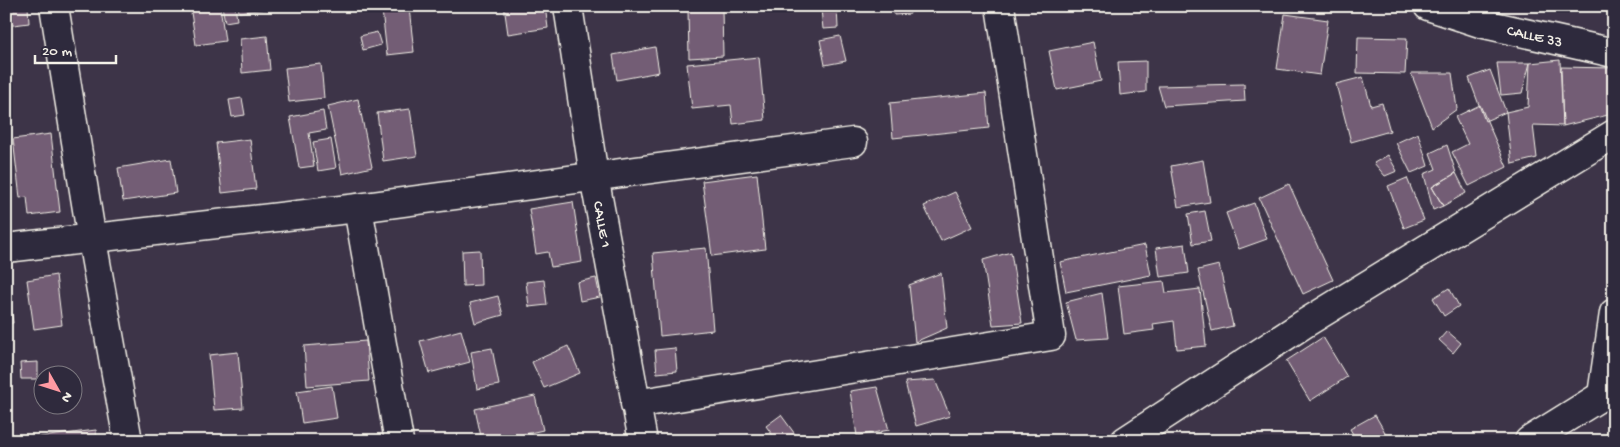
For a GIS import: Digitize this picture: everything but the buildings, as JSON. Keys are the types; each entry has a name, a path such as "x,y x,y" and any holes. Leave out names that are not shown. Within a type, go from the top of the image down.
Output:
{"street":[{"path":"54,6 92,240 128,441"},
{"name":"CALLE 1","path":"568,6 594,176 643,441"},
{"path":"636,404 1051,336 1000,6"},
{"name":"CALLE 33","path":"1428,6 1480,23 1614,53"},
{"path":"1125,441 1307,322 1614,134"},
{"path":"6,248 92,240 358,208 853,142"},
{"path":"358,208 399,441"},
{"path":"1529,441 1608,392 1614,313"}]}
